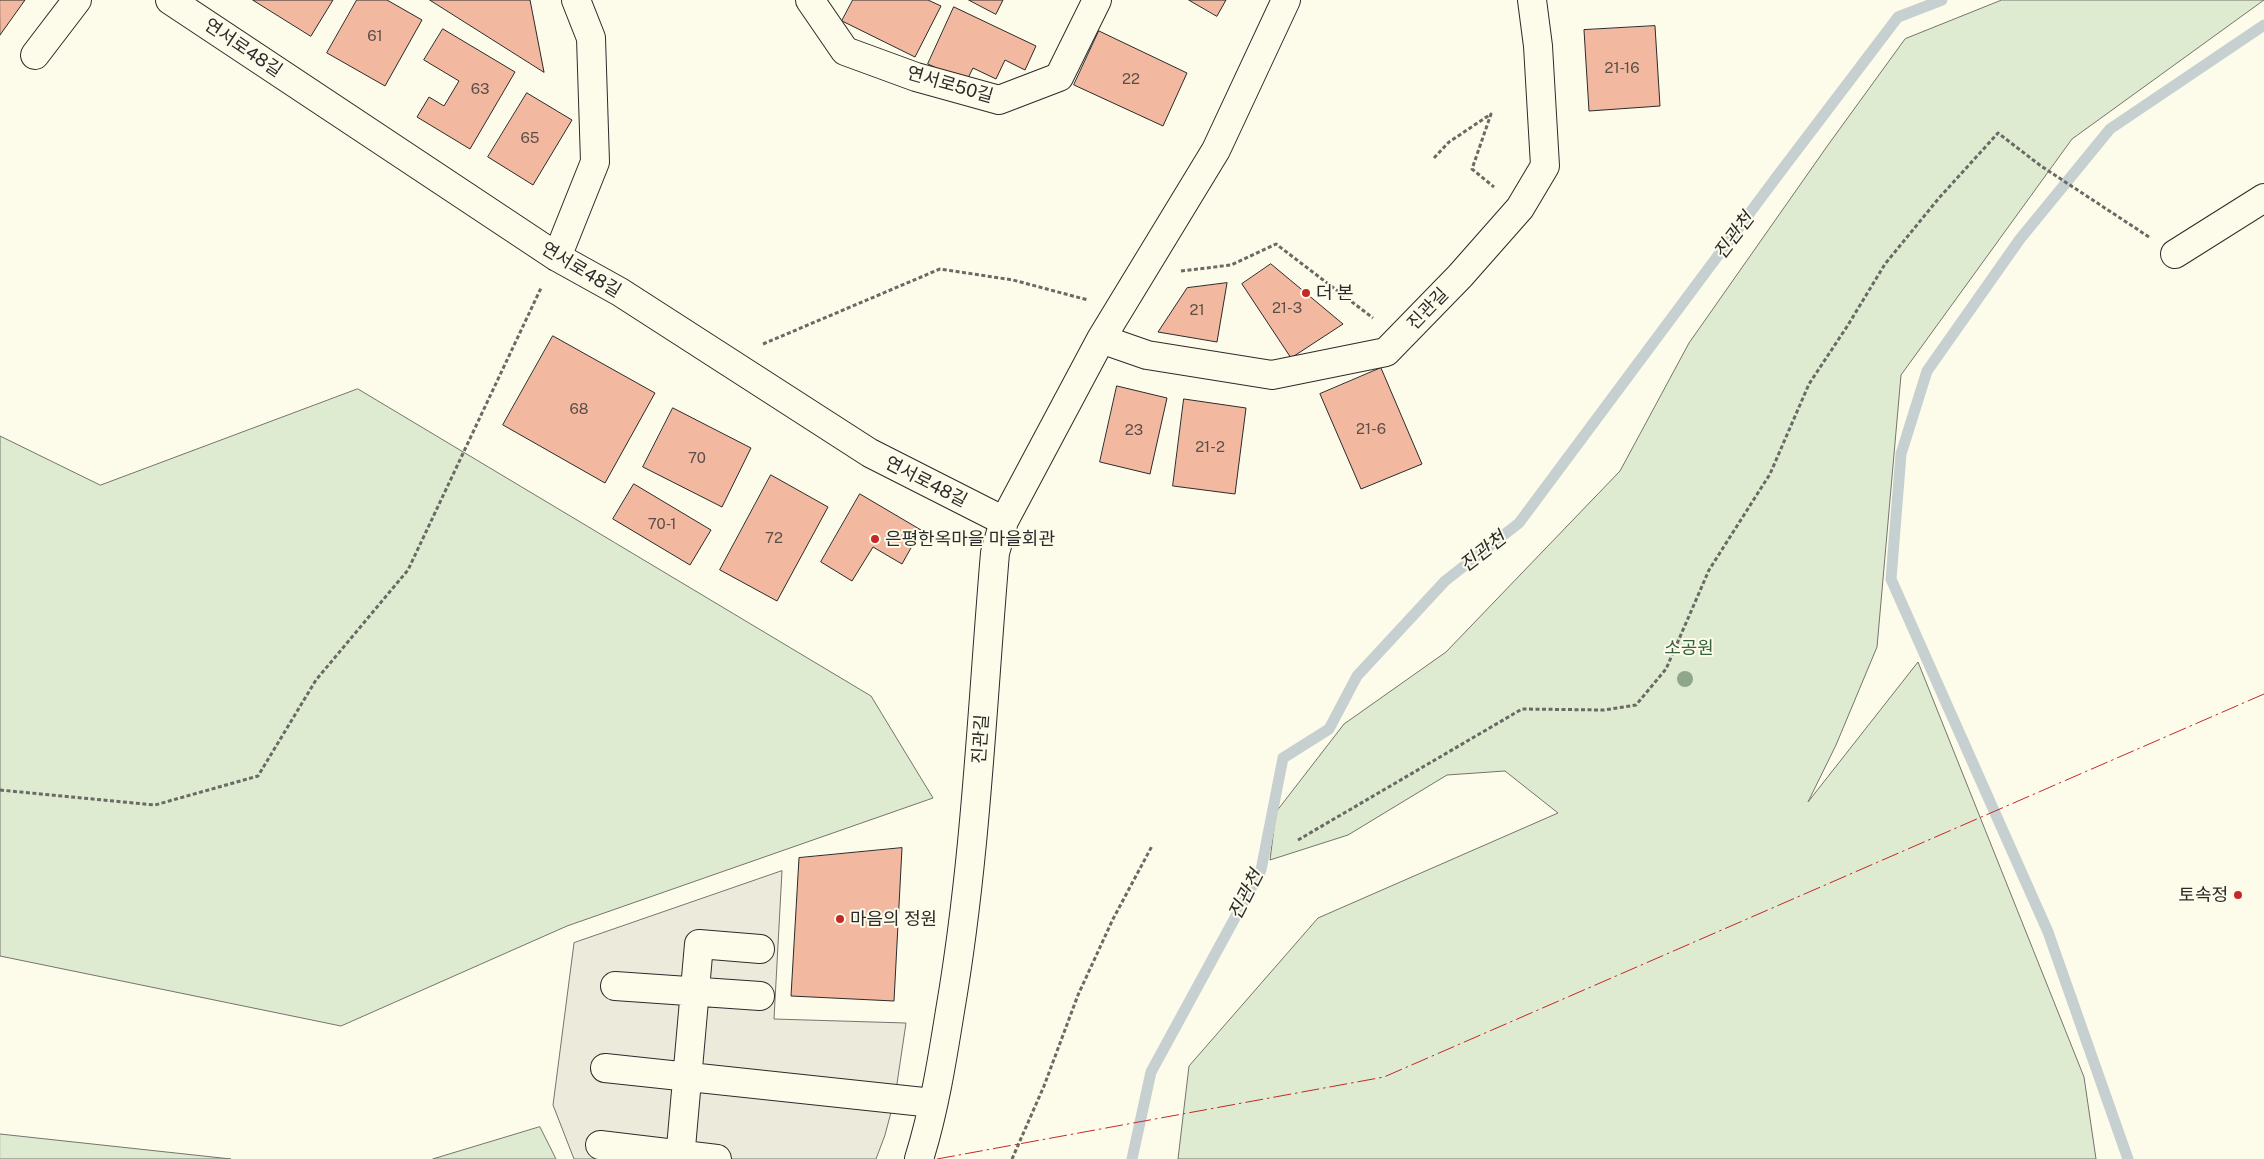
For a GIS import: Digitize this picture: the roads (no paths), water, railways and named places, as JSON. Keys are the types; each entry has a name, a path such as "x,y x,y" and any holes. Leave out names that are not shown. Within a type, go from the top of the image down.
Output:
{"street":[{"path":"35,55 77,0"},
{"name":"연서로48길","path":"170,0 557,257 620,292 870,453 1004,521"},
{"path":"557,257 595,162 591,38 576,0"},
{"name":"연서로50길","path":"810,0 845,51 916,77 1000,100 1060,77 1097,0"},
{"name":"진관길","path":"918,1159 932,1103 961,946 980,762 995,553 1004,521 1101,339 1216,150 1286,0"},
{"name":"진관길","path":"1101,339 1147,355 1272,375 1386,352 1460,276 1520,208 1545,166 1538,46 1532,0"},
{"path":"2175,254 2264,198"},
{"path":"680,1157 699,944 760,949"},
{"path":"615,986 760,996"},
{"path":"605,1068 932,1103"},
{"path":"600,1145 680,1157 717,1159"}],"waterway":[{"name":"진관천","path":"1132,1159 1151,1072 1261,870 1283,758 1329,729 1357,676 1445,581 1519,523 1898,17 1942,0"},
{"path":"2128,1159 2048,932 1891,579 1901,454 1927,371 2020,239 2110,129 2264,25"}],"place":[{"name":"더 본","path":"1306,293"},
{"name":"은평한옥마을 마을회관","path":"875,539"},
{"name":"토속정","path":"2238,895"},
{"name":"마음의 정원","path":"840,919"}],"park label":[{"name":"소공원","path":"1689,648"}]}
